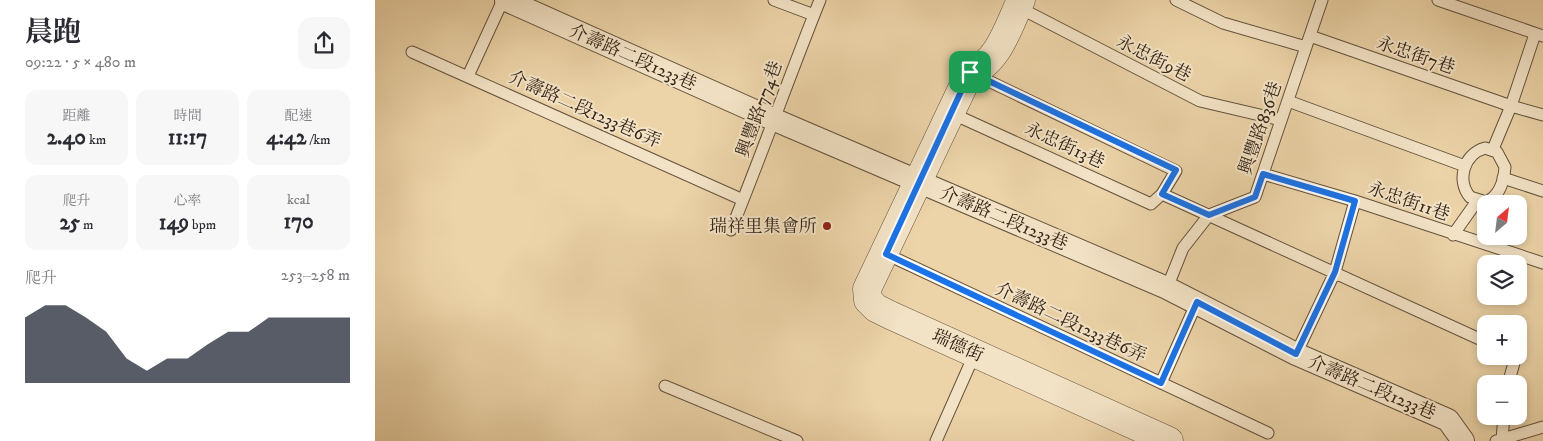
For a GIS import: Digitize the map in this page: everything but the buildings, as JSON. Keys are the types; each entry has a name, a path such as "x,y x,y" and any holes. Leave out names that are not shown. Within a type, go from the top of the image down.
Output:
{"street":[{"name":"介壽路二段1233巷","path":"505,0 775,120 1167,288 1296,354 1448,420 1463,441"},
{"path":"970,72 981,68 990,61 1019,3"},
{"name":"瑞德街","path":"970,72 886,254 867,289 868,300 875,308 1169,441"}],"lane":[{"path":"468,76 505,0"},
{"path":"774,0 814,15"},
{"name":"興豐路774巷","path":"731,230 820,0"},
{"name":"永忠街7巷","path":"1176,0 1223,23 1308,42 1543,115"},
{"name":"興豐路836巷","path":"1209,215 1255,197 1322,0"},
{"path":"1438,0 1539,35 1493,149"},
{"name":"永忠街9巷","path":"1019,3 1200,101 1281,120"},
{"name":"介壽路二段1233巷6弄","path":"411,52 743,200"},
{"path":"970,72 1176,170 1162,194 1477,338"},
{"path":"1288,100 1465,166"},
{"name":"永忠街13巷","path":"951,112 1151,204 1162,194"},
{"path":"1453,235 1477,201 1464,190 1462,182 1465,166 1470,156 1477,151 1493,149 1503,158 1505,167 1503,178 1500,189 1496,195"},
{"name":"永忠街11巷","path":"1263,174 1355,201 1453,235 1543,263"},
{"path":"1503,178 1543,191"},
{"path":"1296,354 1335,272 1355,201"},
{"path":"1167,288 1183,248 1209,215"},
{"name":"介壽路二段1233巷6弄","path":"886,254 1268,433"},
{"path":"1161,383 1197,302"},
{"path":"936,441 975,353"},
{"path":"665,386 797,441"},
{"path":"1502,425 1499,440 1543,426"}],"place":[{"name":"瑞祥里集會所","path":"827,226"}],"route":[{"path":"970,72 1176,170 1162,194 1209,215 1255,197 1263,174 1355,201 1335,272 1296,354 1197,302 1161,383 886,254 970,72"}]}
